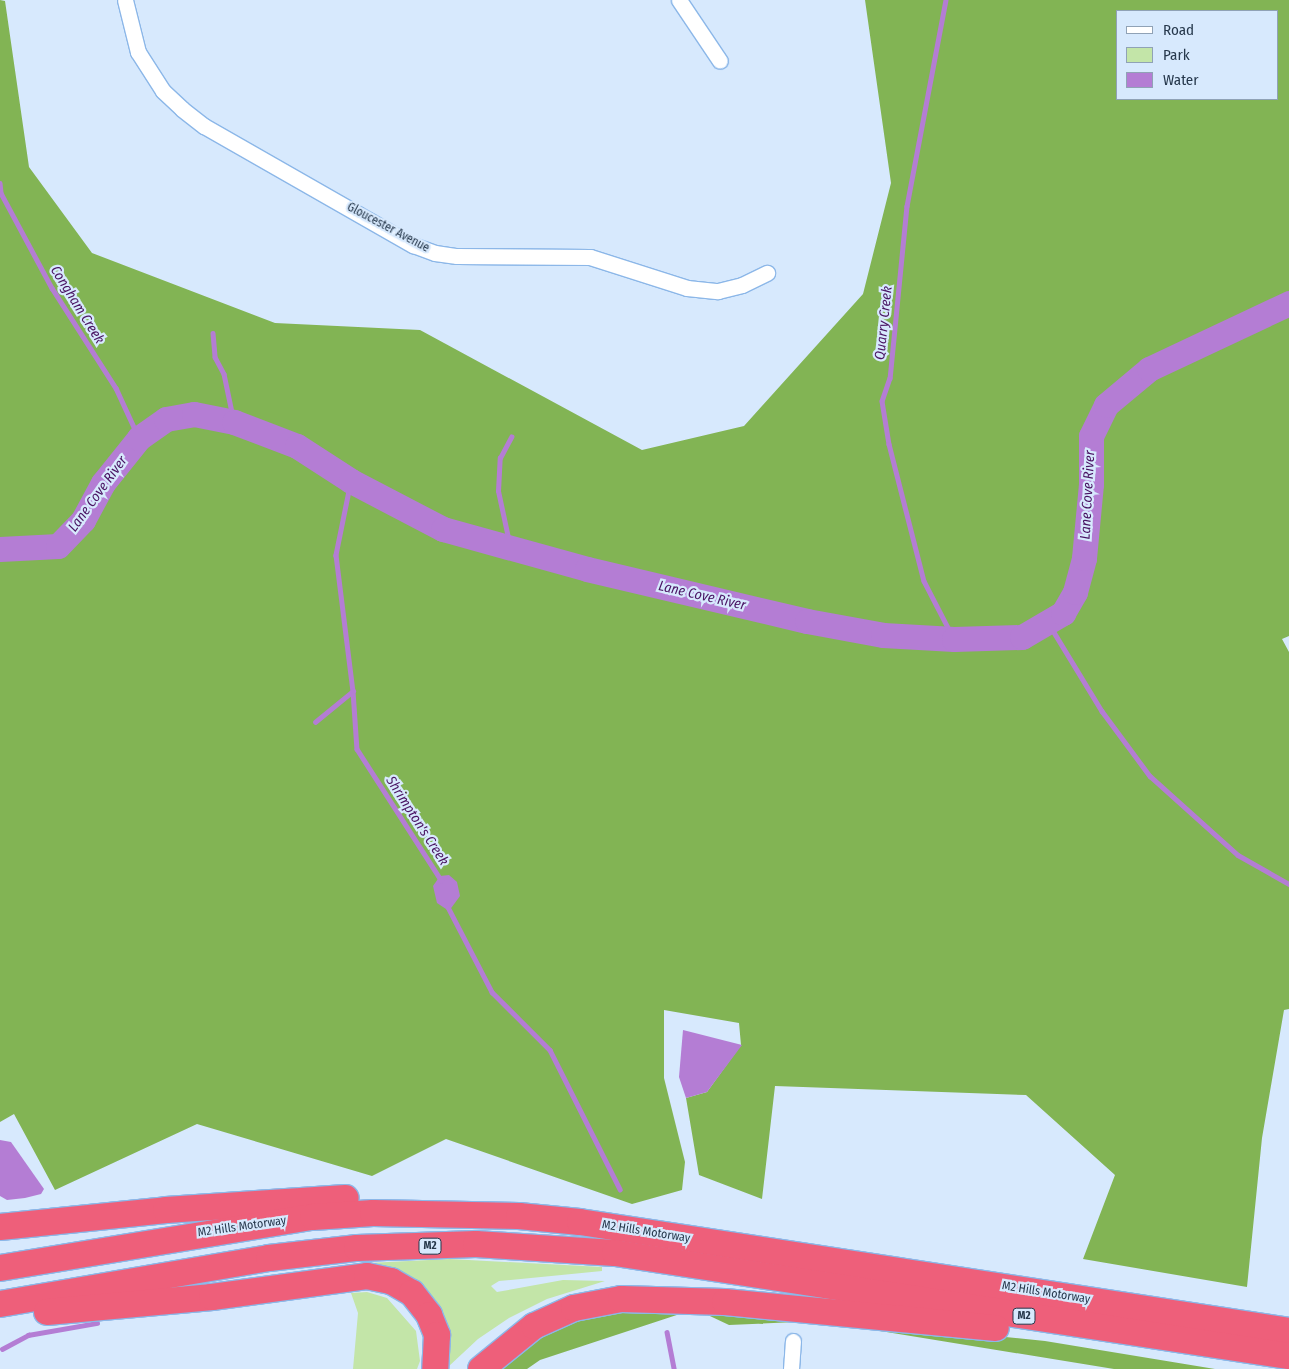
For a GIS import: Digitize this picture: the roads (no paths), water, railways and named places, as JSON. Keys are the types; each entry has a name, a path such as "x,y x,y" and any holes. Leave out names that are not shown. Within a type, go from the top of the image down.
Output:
{"highway":[{"name":"M2","path":"0,1227 288,1200 403,1195 529,1203 580,1222"},
{"name":"M2 Hills Motorway","path":"0,1268 313,1217 457,1213 580,1222 1289,1331"},
{"name":"M2 Hills Motorway","path":"0,1304 269,1258 357,1248 476,1244 615,1253 1289,1356"},
{"path":"0,1317 212,1297 368,1276 391,1281 412,1293 429,1314 437,1335 435,1369"},
{"path":"481,1369 534,1326 574,1308 621,1299 725,1302 1236,1348"}],"street":[{"name":"Gloucester Avenue","path":"125,0 138,52 163,92 182,109 204,126 413,245 435,253 457,256 590,257 687,288 718,291 742,285 767,273"},
{"path":"679,0 720,62"},
{"path":"791,1369 793,1342"}],"water":[{"path":"449,875 457,882 460,896 449,911 437,903 433,886 440,876"},
{"path":"683,1030 742,1045 707,1092 686,1098 679,1077"},
{"path":"0,1140 11,1142 44,1189 41,1194 7,1200 0,1196"}],"waterway":[{"name":"Quarry Creek","path":"946,0 907,206 890,378 882,401 889,444 924,581 954,639"},
{"name":"Congham Creek","path":"0,183 1,193 52,288 116,388 139,438"},
{"name":"Lane Cove River","path":"0,549 58,546 83,520 103,483 139,438 166,419 194,414 234,422 297,446 351,481 443,529 587,569 807,621 883,635 954,639 1022,637 1063,613 1075,592 1084,558 1091,484 1091,436 1106,405 1149,369 1289,303"},
{"path":"213,333 215,357 224,374 234,422"},
{"path":"510,547 498,491 500,458 511,437"},
{"name":"Shrimpton's Creek","path":"351,481 336,555 353,691 357,749 441,880"},
{"path":"1049,624 1102,711 1150,776 1238,855 1289,884"},
{"path":"315,722 353,691"},
{"name":"Shrimpton's Creek","path":"448,907 492,992 550,1050 620,1189"},
{"path":"2,1349 28,1335 97,1323"},
{"path":"667,1332 674,1369"}]}
